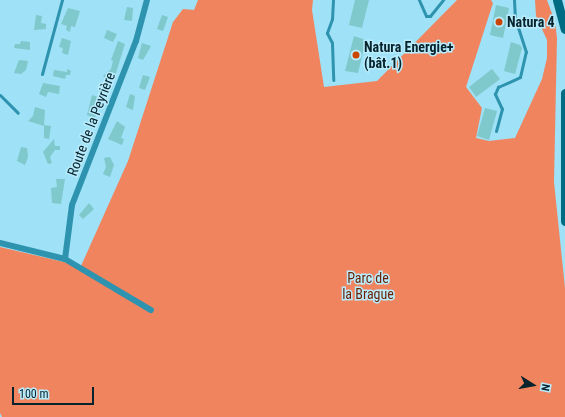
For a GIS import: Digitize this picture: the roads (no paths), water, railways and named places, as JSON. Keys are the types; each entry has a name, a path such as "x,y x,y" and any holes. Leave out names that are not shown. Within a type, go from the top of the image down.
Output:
{"main road":[{"path":"557,0 565,29"},
{"path":"565,92 565,221"}],"street":[{"name":"Route de la Peyrière","path":"65,259 72,205 136,41 148,0"},
{"path":"0,243 65,259 151,310"}],"lane":[{"path":"42,74 62,0"},
{"path":"333,0 332,19 327,33 332,43 333,80"},
{"path":"419,0 426,16 430,16 443,0"},
{"path":"496,131 502,109 494,94 498,87 520,77 526,52 515,19 514,0"},
{"path":"0,95 18,113"}],"place":[{"name":"Natura 4","path":"499,22"},
{"name":"Natura Energie+ (bât.1)","path":"356,55"}],"park label":[{"name":"Parc de la Brague","path":"368,286"}]}
